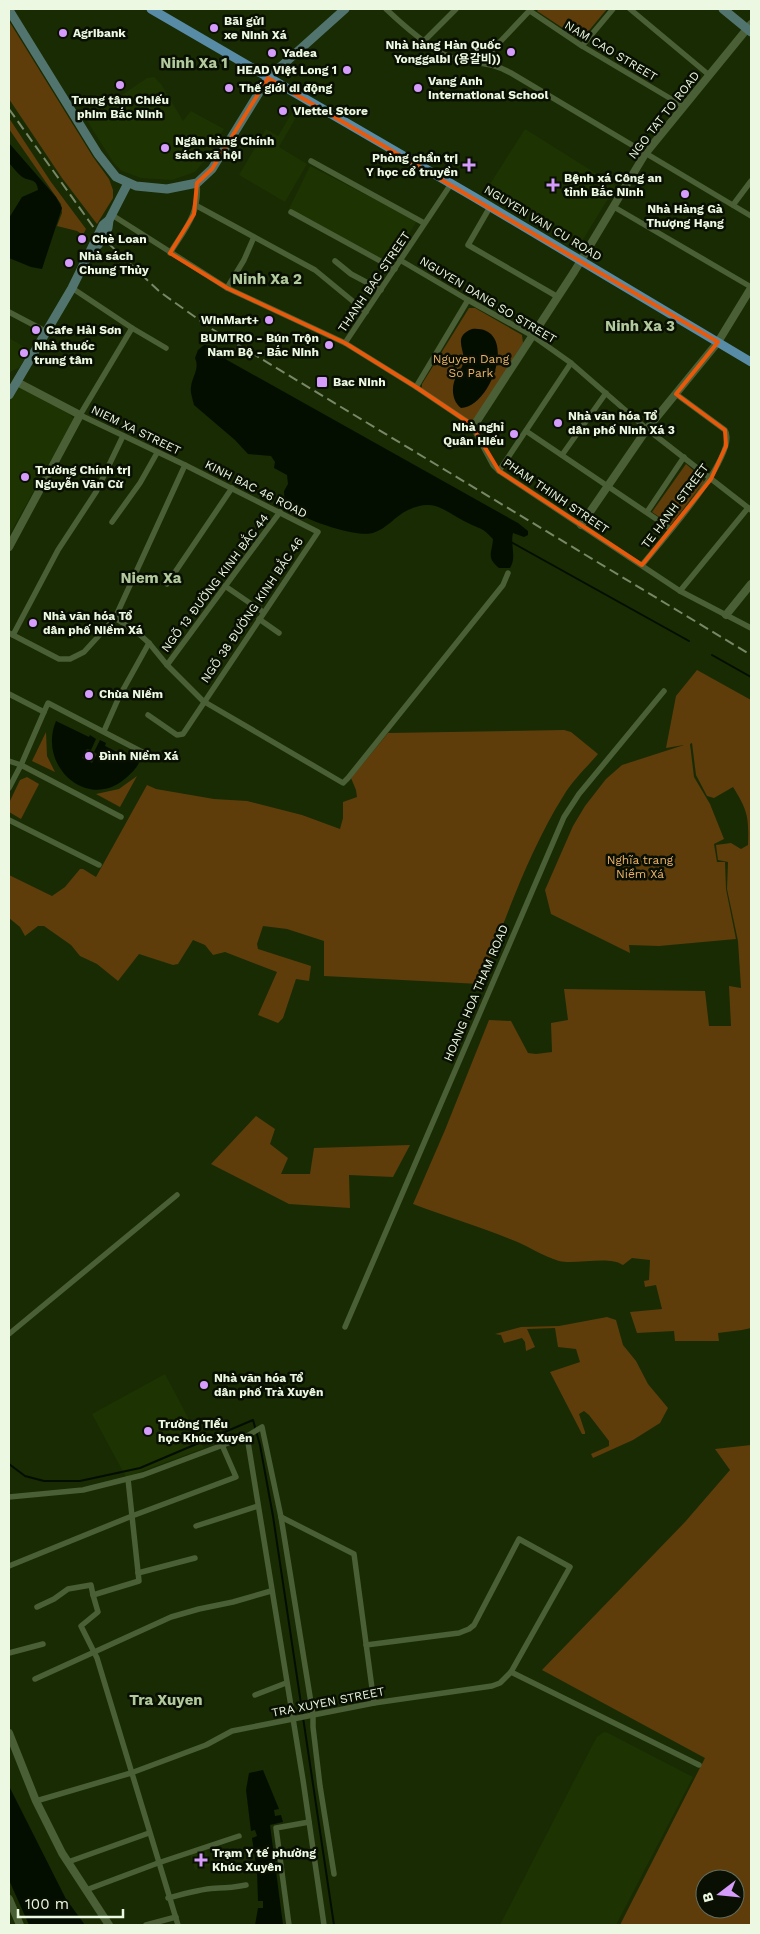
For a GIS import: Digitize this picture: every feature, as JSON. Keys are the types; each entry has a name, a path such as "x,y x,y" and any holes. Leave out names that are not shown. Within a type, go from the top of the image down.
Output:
{"main road":[{"name":"NGUYEN VAN CU ROAD","path":"151,9 581,260 751,362"},
{"path":"9,10 98,154 116,177 136,186 161,189 197,183 212,169 268,78 345,9"},
{"path":"723,9 750,29"},
{"path":"9,395 13,380 47,332 89,255 95,250 108,228 110,217 128,183"}],"street":[{"path":"386,9 399,22 424,41 451,57 464,61 492,64 511,73 751,216"},
{"path":"424,41 456,9"},
{"path":"582,46 613,9"},
{"path":"630,9 709,75"},
{"path":"481,62 531,10"},
{"name":"NAM CAO STREET","path":"531,10 582,46 683,106"},
{"name":"NGO TAT TO ROAD","path":"473,427 558,297 645,154 709,75 750,29"},
{"path":"311,161 424,223"},
{"path":"733,205 751,181"},
{"path":"170,253 194,214 198,199 197,183"},
{"name":"THANH BAC STREET","path":"110,217 227,288 345,343 451,184"},
{"path":"197,206 315,270 366,312"},
{"path":"490,207 468,245 558,297"},
{"path":"582,524 647,429 718,342 751,288 614,207"},
{"path":"291,212 395,269"},
{"path":"227,288 244,260 254,237"},
{"name":"NGUYEN DANG SO STREET","path":"400,260 533,336 571,363 647,429 750,509"},
{"path":"335,261 351,274 381,290"},
{"path":"72,288 166,348"},
{"path":"416,387 468,300"},
{"path":"9,312 47,332"},
{"path":"9,546 80,415 132,328"},
{"name":"PHAM THINH STREET","path":"345,343 416,387 473,427 493,465 499,470 680,591 751,628"},
{"path":"499,470 571,363"},
{"path":"13,380 80,415"},
{"path":"562,455 606,393"},
{"name":"TE HANH STREET","path":"642,566 711,478 724,451 727,434 676,394"},
{"name":"NIEM XA STREET","path":"11,634 53,656 65,660 84,652 115,618 185,465 80,415"},
{"path":"526,431 671,529"},
{"path":"11,634 58,550 96,492 123,436"},
{"path":"112,522 140,483 157,453"},
{"name":"TE HANH STREET","path":"647,512 684,458"},
{"name":"KINH BAC 46 ROAD","path":"185,465 318,532"},
{"path":"167,584 232,488"},
{"path":"680,591 750,509"},
{"name":"NGÕ 13 ĐƯỜNG KINH BẮC 44","path":"166,665 280,512"},
{"name":"NGÕ 38 ĐƯỜNG KINH BẮC 46","path":"148,715 177,735 183,734 203,701 318,532"},
{"path":"115,618 148,643 166,665 203,701 342,783 503,585 508,573"},
{"path":"226,586 263,612"},
{"path":"726,615 750,589"},
{"path":"259,619 280,633"},
{"path":"104,731 119,697 148,643"},
{"name":"HOANG HOA THAM ROAD","path":"345,1327 564,817 579,794 664,691"},
{"path":"9,694 44,712"},
{"path":"9,788 48,703 150,756"},
{"path":"9,761 21,765 121,817"},
{"path":"9,820 99,865"},
{"path":"9,1334 177,1195"},
{"path":"9,1497 83,1490 143,1475 247,1436 262,1427 281,1516 313,1715 316,1757 334,1874"},
{"path":"247,1436 324,1925"},
{"path":"9,1566 132,1516 236,1477 222,1445"},
{"path":"93,1595 139,1582 128,1479"},
{"path":"196,1526 258,1506"},
{"path":"281,1516 354,1554 374,1703"},
{"name":"TRA XUYEN STREET","path":"36,1801 131,1773 206,1745 232,1731 374,1703 492,1686 500,1683 511,1672 570,1567 519,1539 480,1615 469,1629 456,1634 366,1645"},
{"path":"138,1573 195,1558"},
{"path":"37,1608 68,1589 91,1585 98,1612 81,1626 94,1652 168,1898 178,1925"},
{"path":"35,1679 171,1617 199,1608 233,1602 271,1591"},
{"path":"9,1653 43,1644"},
{"path":"511,1672 699,1765"},
{"path":"255,1694 286,1683"},
{"path":"9,1733 36,1801 68,1862 109,1925"},
{"path":"289,1925 276,1828 309,1822"},
{"path":"68,1862 149,1833"},
{"path":"86,1890 239,1836"},
{"path":"168,1898 204,1890 246,1886"},
{"path":"9,1899 20,1925"},
{"path":"146,1925 176,1918"}],"highlighted area":[{"path":"268,78 718,342 676,394 725,430 726,446 711,479 642,565 499,471 471,424 416,387 345,343 227,288 170,253 194,214 197,183 212,169"}],"shaded area":[{"path":"154,77 161,84 183,121 191,111 224,129 205,160 195,172 172,180 141,178 122,171 113,162 86,119 147,78"},
{"path":"293,111 298,114 279,147 307,164 285,202 239,175 266,129 278,136"},
{"name":"Bệnh xá Công an tỉnh Bắc Ninh","path":"525,129 616,186 582,241 490,184"},
{"path":"9,143 56,197 62,208 42,269 31,267 9,258 9,218 22,197 38,190 34,181 21,176 9,163"},
{"path":"310,166 417,221 390,263 289,209"},
{"path":"472,329 487,331 495,340 498,352 496,367 491,382 483,395 472,404 461,408 455,401 453,388 464,359 461,345 462,336"},
{"path":"9,338 30,350 20,367 10,372"},
{"path":"204,345 212,346 227,360 518,523 528,531 528,535 524,537 513,533 513,560 510,568 499,568 492,561 493,539 486,532 447,511 433,506 418,506 408,510 378,531 365,534 328,526 293,510 287,505 285,499 284,491 288,484 287,475 274,468 275,462 271,456 248,454 235,440 194,405 191,389 197,366 195,358 198,350"},
{"name":"Trường Chính trị Nguyễn Văn Cừ","path":"17,386 69,414 74,419 9,535 9,399"},
{"path":"56,721 96,739 91,750 87,749 82,758 92,763 97,754 94,752 100,740 106,743 105,746 139,763 126,778 111,787 96,790 82,787 70,779 60,768 54,754 52,738"},
{"name":"Trường Tiểu học Khúc Xuyên","path":"165,1374 204,1448 126,1477 92,1414"},
{"path":"604,1732 693,1777 616,1925 500,1925 592,1746 597,1737"},
{"path":"263,1770 279,1809 274,1810 275,1816 281,1815 283,1822 270,1825 283,1925 255,1925 258,1908 263,1908 263,1901 258,1901 257,1871 252,1838 257,1836 255,1830 251,1831 246,1790 249,1773"},
{"path":"9,1786 66,1899 85,1925 29,1925 9,1880"},
{"name":"Trạm Y tế phường Khúc Xuyên","path":"206,1850 211,1865 195,1870 190,1854"}],"green space":[{"path":"539,9 607,9 581,40 537,11"},
{"path":"9,21 93,157 109,179 113,190 113,198 97,224 62,178 9,99"},
{"path":"9,118 51,182 86,229 83,235 77,231 57,226 62,213 61,204 9,129"},
{"name":"Nguyen Dang So Park","path":"469,308 475,308 522,335 523,343 475,420 469,420 422,389 422,384"},
{"path":"686,464 704,482 671,525 652,512"},
{"name":"Nghĩa trang Niềm Xá","path":"697,670 751,700 751,1328 718,1333 719,1341 675,1341 674,1331 637,1333 630,1312 662,1309 656,1285 645,1287 644,1281 649,1280 650,1260 632,1258 623,1265 617,1262 601,1260 559,1261 516,1241 413,1204 489,1020 511,1021 528,1053 552,1052 551,1023 568,1020 564,989 705,991 709,1026 731,1026 729,986 741,988 738,941 727,889 728,862 718,860 716,845 731,843 741,849 748,845 748,821 742,802 733,787 714,798 707,796 696,775 692,743 690,744 694,777 710,804 724,839 714,844 717,862 725,862 726,889 736,939 659,946 629,945 630,953 551,914 545,890 573,826 585,806 606,779 622,765 684,745 666,748 676,696"},
{"path":"564,730 571,732 598,754 568,789 539,840 518,887 480,984 324,976 324,941 287,929 263,926 257,944 258,949 311,966 309,981 296,979 283,1018 278,1023 258,1015 277,972 225,952 213,955 205,945 193,940 178,964 173,965 139,954 118,981 97,964 80,956 71,945 44,926 38,926 25,936 20,927 9,918 9,875 52,896 65,887 80,869 96,877 147,785 156,789 214,799 247,801 302,815 340,829 343,818 343,802 357,797 351,778 388,733"},
{"path":"46,732 47,756 55,772 32,761"},
{"path":"137,776 120,807 96,794 119,789"},
{"path":"27,777 39,784 21,819 9,812 9,803 20,780"},
{"path":"256,1116 275,1129 270,1144 288,1158 281,1174 310,1174 314,1148 410,1145 393,1177 349,1175 350,1208 289,1204 211,1164"},
{"path":"607,1317 616,1320 623,1345 636,1361 648,1384 668,1408 660,1423 633,1440 593,1458 591,1454 609,1446 609,1441 584,1411 579,1414 585,1432 585,1434 582,1434 550,1372 580,1362 576,1349 558,1347 555,1328 527,1329 535,1347 526,1351 525,1342 522,1338 504,1343 501,1335 495,1334 521,1327 559,1326"},
{"path":"751,1445 751,1925 620,1925 705,1758 542,1670 685,1522 730,1470 715,1449"}],"waterway":[{"path":"511,542 689,641"},
{"path":"712,655 751,677"},
{"path":"9,1464 25,1476 44,1481 80,1481 140,1468 253,1420 260,1445 273,1516 334,1925"}],"railway":[{"path":"9,109 94,228"},
{"path":"108,243 160,292 212,329 751,655"}],"place":[{"name":"Bãi gửi xe Ninh Xá","path":"214,28"},
{"name":"Agribank","path":"63,33"},
{"name":"Nhà hàng Hàn Quốc Yonggalbi (용갈비))","path":"511,52"},
{"name":"Yadea","path":"272,53"},
{"name":"HEAD Việt Long 1","path":"347,70"},
{"name":"Trung tâm Chiếu phim Bắc Ninh","path":"120,85"},
{"name":"Thế giới di động","path":"229,88"},
{"name":"Vang Anh International School","path":"418,88"},
{"name":"Viettel Store","path":"283,111"},
{"name":"Ngân hàng Chính sách xã hội","path":"165,148"},
{"name":"Phòng chẩn trị Y học cổ truyền","path":"469,165"},
{"name":"Bệnh xá Công an tỉnh Bắc Ninh","path":"553,185"},
{"name":"Nhà Hàng Gà Thượng Hạng","path":"685,194"},
{"name":"Chè Loan","path":"82,239"},
{"name":"Nhà sách Chung Thủy","path":"69,263"},
{"name":"WinMart+","path":"269,320"},
{"name":"Cafe Hải Sơn","path":"36,330"},
{"name":"BUMTRO - Bún Trộn Nam Bộ - Bắc Ninh","path":"329,345"},
{"name":"Nhà thuốc trung tâm","path":"24,353"},
{"name":"Bac Ninh","path":"322,382"},
{"name":"Nhà văn hóa Tổ dân phố Ninh Xá 3","path":"558,423"},
{"name":"Nhà nghỉ Quân Hiếu","path":"514,434"},
{"name":"Trường Chính trị Nguyễn Văn Cừ","path":"25,477"},
{"name":"Nhà văn hóa Tổ dân phố Niềm Xá","path":"33,623"},
{"name":"Chùa Niềm","path":"89,694"},
{"name":"Đình Niềm Xá","path":"89,756"},
{"name":"Nhà văn hóa Tổ dân phố Trà Xuyên","path":"204,1385"},
{"name":"Trường Tiểu học Khúc Xuyên","path":"148,1431"},
{"name":"Trạm Y tế phường Khúc Xuyên","path":"201,1860"}],"district":[{"name":"Ninh Xa 1","path":"194,63"},
{"name":"Ninh Xa 2","path":"267,279"},
{"name":"Ninh Xa 3","path":"640,326"},
{"name":"Niem Xa","path":"151,578"},
{"name":"Tra Xuyen","path":"166,1700"}]}
